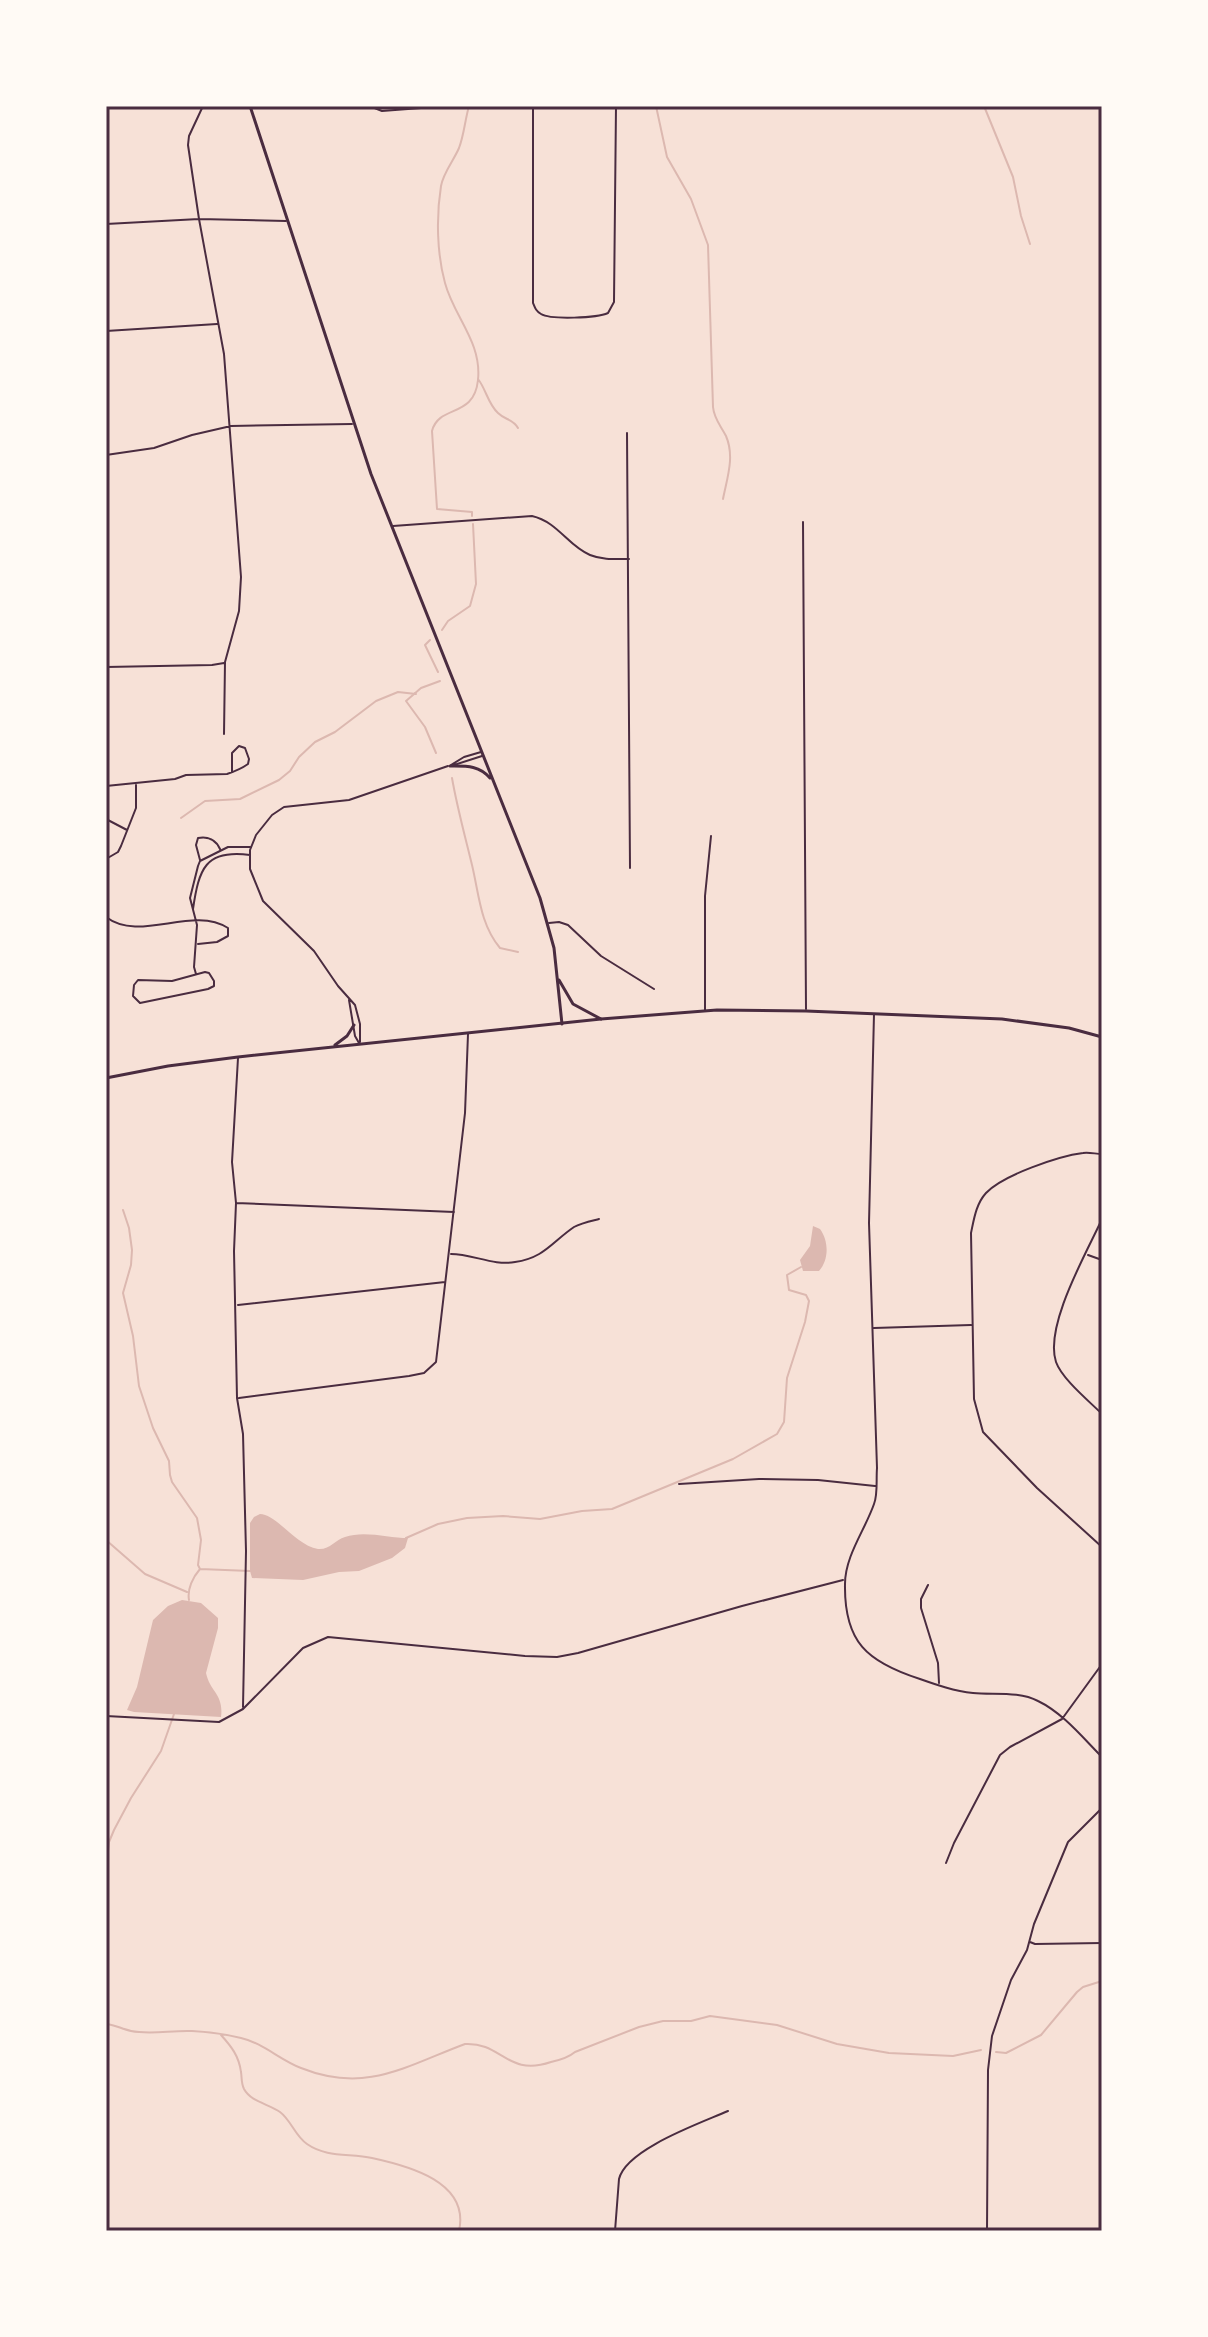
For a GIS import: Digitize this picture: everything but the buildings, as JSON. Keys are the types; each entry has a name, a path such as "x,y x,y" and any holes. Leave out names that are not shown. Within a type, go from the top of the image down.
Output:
{"main road":[{"path":"250,106 353,424 540,898 558,978 562,1024"},
{"path":"450,766 483,770 494,782"},
{"path":"558,978 573,1004 601,1019"},
{"path":"106,1078 168,1066 359,1043 705,1010 1002,1019 1069,1028 1102,1037"},
{"path":"333,1046 347,1036 354,1025"}],"street":[{"path":"203,106 188,145 224,354 241,590 236,625 225,662 224,734"},
{"path":"372,107 385,111 421,106"},
{"path":"533,106 533,303 544,315 595,317 608,313 614,302 616,106"},
{"path":"106,224 199,219 288,221"},
{"path":"106,331 218,324"},
{"path":"106,455 154,448 231,426 353,424"},
{"path":"627,433 630,868"},
{"path":"392,526 532,516 557,528 592,556 629,559"},
{"path":"803,522 806,1011"},
{"path":"106,667 212,665 225,662"},
{"path":"106,786 136,784 186,775 232,772 241,770 249,759 245,748 239,746 232,753 232,772"},
{"path":"359,1043 359,1014 355,1005 314,951 263,901 253,878 250,855 256,835 272,815 284,807 349,800 482,754"},
{"path":"106,859 118,852 128,830 136,808 136,784"},
{"path":"106,819 128,830"},
{"path":"705,1010 705,896 711,836"},
{"path":"196,974 196,921 190,902 200,861 196,845 198,838 209,838 220,850"},
{"path":"200,861 220,850 236,846 251,847"},
{"path":"193,910 206,864 225,854 250,855"},
{"path":"106,917 129,926 196,921 223,924 229,932 228,936 217,942 197,944"},
{"path":"548,924 559,922 568,925 601,956 654,989"},
{"path":"209,973 214,986 140,1003 133,996 138,980 172,981 196,974 209,973"},
{"path":"349,999 359,1043"},
{"path":"874,1014 869,1223 876,1501 845,1580 850,1626 864,1650 874,1660 903,1674 959,1691 1027,1697 1041,1702 1102,1757"},
{"path":"237,1398 409,1376 428,1370 436,1362 465,1113 468,1035"},
{"path":"238,1057 232,1162 236,1203 237,1398 243,1434 246,1551 243,1709"},
{"path":"1102,1154 1084,1153 1009,1177 987,1193 976,1209 971,1233 974,1399 983,1432 1037,1488 1102,1547"},
{"path":"236,1203 455,1212"},
{"path":"450,1254 516,1262 535,1257 550,1248 574,1227 599,1219"},
{"path":"1102,1219 1061,1307 1055,1340 1056,1362 1070,1382 1102,1414"},
{"path":"1086,1254 1102,1260"},
{"path":"236,1305 445,1282"},
{"path":"873,1328 973,1324"},
{"path":"679,1484 759,1479 818,1480 876,1486"},
{"path":"106,1716 219,1722 243,1709 303,1648 328,1637 557,1657 845,1580"},
{"path":"928,1585 921,1599 921,1608 938,1663 938,1686"},
{"path":"946,1863 1000,1755 1062,1719 1102,1664"},
{"path":"987,2231 988,2070 992,2036 1011,1980 1027,1950 1049,1885 1068,1842 1102,1808"},
{"path":"1029,1941 1035,1944 1102,1943"},
{"path":"615,2231 619,2179 629,2161 665,2139 728,2111"}],"shaded area":[{"path":"813,1226 823,1234 826,1256 819,1271 803,1271 800,1260 810,1246"},
{"path":"260,1514 273,1519 302,1542 318,1549 352,1535 408,1538 405,1548 392,1558 359,1571 303,1580 252,1578 250,1523"},
{"path":"182,1600 201,1603 218,1618 206,1673 219,1698 221,1717 127,1710 137,1687 153,1620 168,1606"}],"waterway":[{"path":"469,106 459,148 442,181 438,235 445,283 472,342 478,380 470,401 442,417 432,431 437,509 472,512 472,516"},
{"path":"656,106 667,157 691,199 708,245 713,407 730,452 723,499"},
{"path":"984,106 1013,177 1030,244"},
{"path":"478,379 495,409 518,428"},
{"path":"442,630 448,621 470,606 476,584 473,524"},
{"path":"430,640 425,645 438,672"},
{"path":"436,753 425,727 406,701 421,688 440,681"},
{"path":"181,818 205,801 240,799 279,780 315,742 335,732 376,701 398,692 416,694"},
{"path":"452,778 484,919 500,948 518,952"},
{"path":"123,1210 132,1250 123,1293 133,1336 139,1386 153,1428 169,1461 172,1482 197,1518 201,1540 200,1569 191,1583 189,1600"},
{"path":"406,1538 438,1524 467,1518 503,1516 540,1519 612,1509 733,1459 777,1434 784,1422 787,1378 809,1301 806,1295 789,1290 787,1275 801,1267"},
{"path":"106,1540 145,1574 187,1592"},
{"path":"200,1569 250,1571"},
{"path":"106,1870 109,1842 114,1830 161,1751 174,1714"},
{"path":"996,2052 1006,2053 1041,2035 1077,1992 1102,1981"},
{"path":"106,2021 107,2024 139,2032 192,2031 241,2038 301,2068 346,2078 385,2074 465,2044 488,2048 524,2065 536,2065 564,2058 639,2027 710,2016 777,2025 837,2044 889,2053 953,2056 981,2050"},
{"path":"221,2035 236,2056 242,2085 247,2093 280,2112 303,2141 322,2151 387,2161 434,2179 455,2200 460,2214 459,2231"}]}
